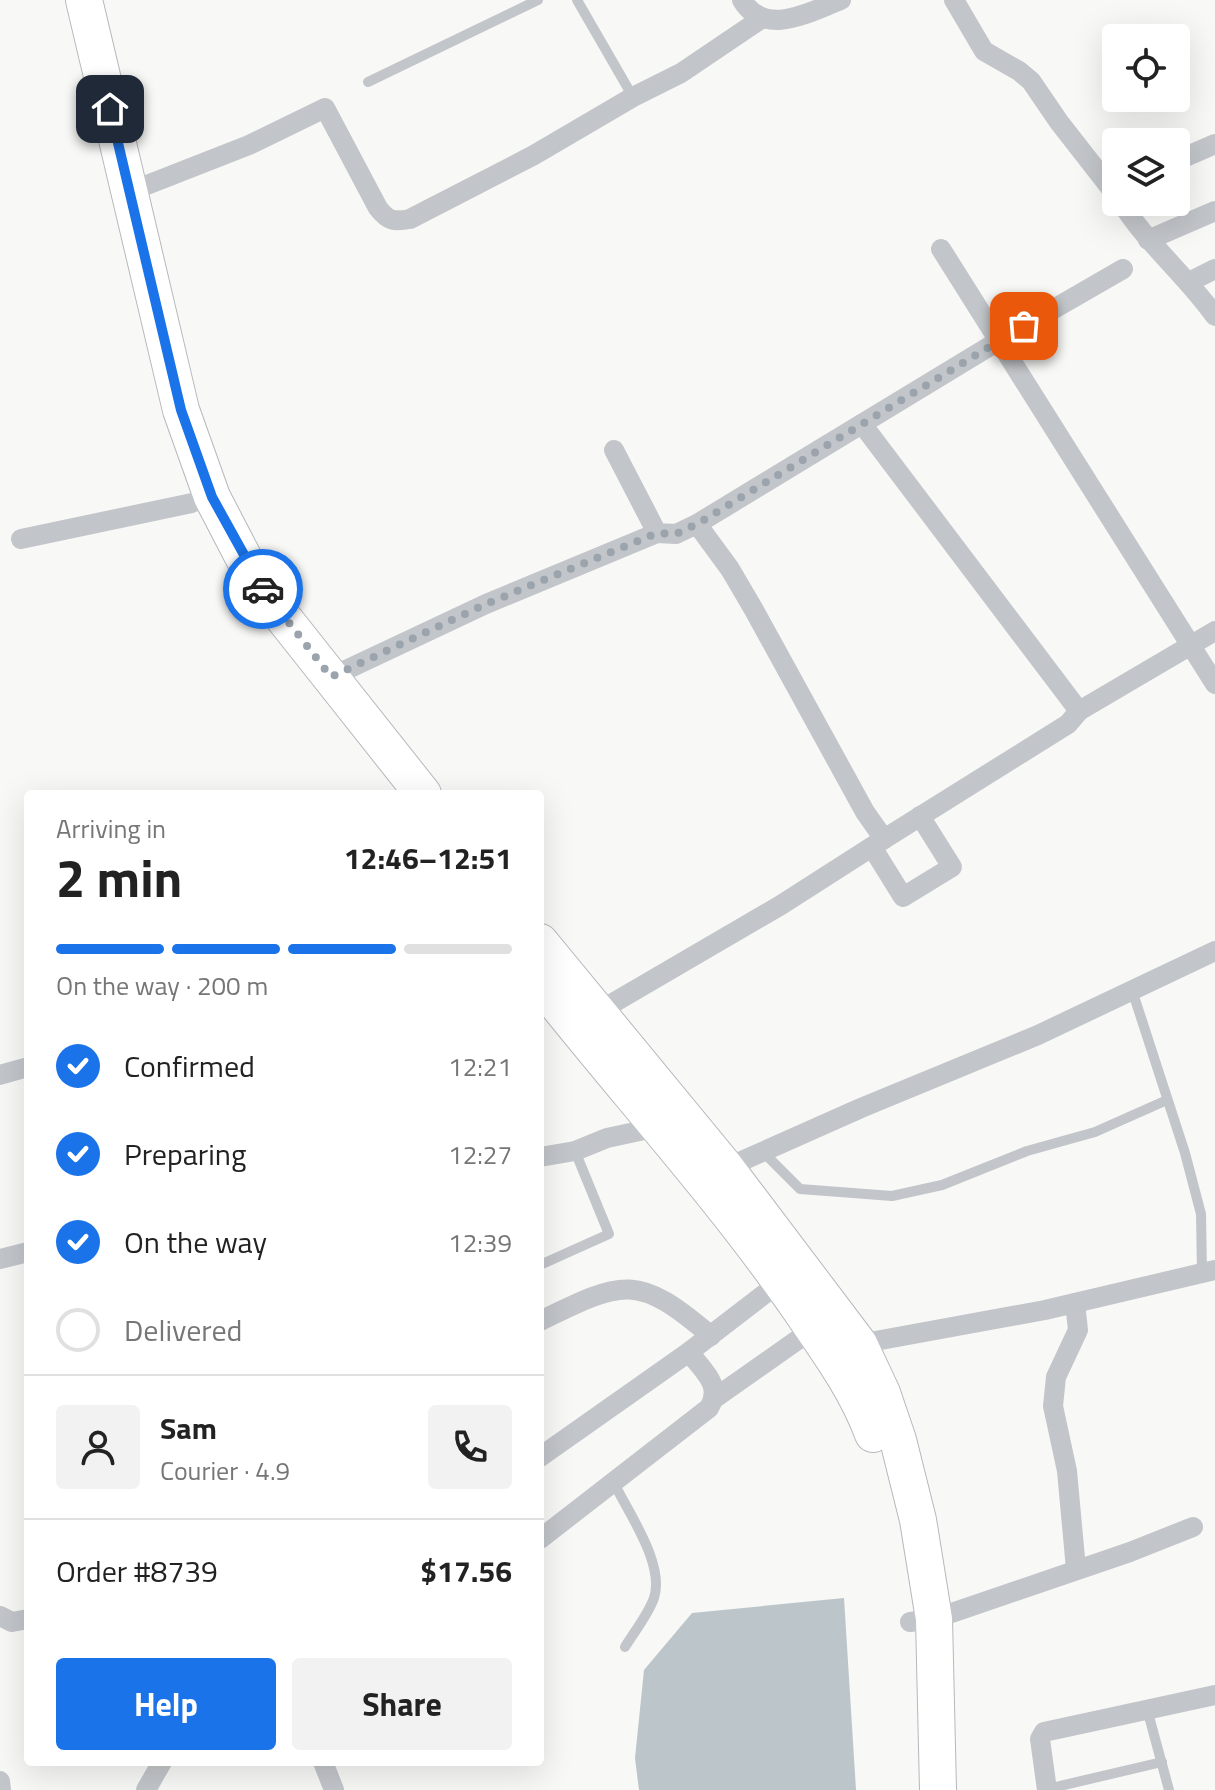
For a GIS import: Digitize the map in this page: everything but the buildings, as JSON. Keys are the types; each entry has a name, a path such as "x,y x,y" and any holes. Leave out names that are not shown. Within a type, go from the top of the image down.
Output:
{"highway":[{"path":"66,0 158,401 192,503 233,582 388,790"},
{"path":"84,0 181,410 212,497 252,574 420,790"},
{"path":"544,947 726,1168 859,1344 882,1393 898,1440 918,1520 922,1620 938,1790"},
{"path":"544,988 704,1179 813,1329 861,1403 879,1449 922,1620 917,1790"}],"street":[{"path":"742,0 748,10 761,19 780,21 841,0"},
{"path":"954,0 984,51 1031,81 1102,177"},
{"path":"129,192 249,145 325,108 386,219 395,222 410,219 534,155 633,97 681,73 761,19"},
{"path":"1190,155 1215,144"},
{"path":"1148,240 1215,211"},
{"path":"1131,216 1215,316"},
{"path":"941,249 1215,684"},
{"path":"331,677 486,604 657,533 676,534 697,524 1123,269"},
{"path":"1189,282 1215,269"},
{"path":"862,424 1079,711"},
{"path":"614,450 657,533"},
{"path":"21,539 192,503"},
{"path":"697,524 738,582 865,812 903,897 952,867 920,816"},
{"path":"596,1013 781,905 1068,724 1079,711 1215,631"},
{"path":"726,1168 874,1102 1038,1035 1215,951"},
{"path":"0,1075 24,1068"},
{"path":"544,1156 575,1151 607,1138 658,1127"},
{"path":"0,1259 24,1253"},
{"path":"859,1344 1075,1303 1208,1271"},
{"path":"544,1454 711,1336 780,1282"},
{"path":"544,1319 593,1295 620,1289 643,1290 667,1301 711,1336"},
{"path":"1075,1303 1078,1330 1056,1377 1053,1406 1067,1471 1076,1569"},
{"path":"544,1536 709,1408 715,1398 813,1329"},
{"path":"689,1352 715,1387 715,1398"},
{"path":"922,1620 1130,1552 1193,1527"},
{"path":"0,1616 12,1622 24,1620"},
{"path":"1047,1789 1040,1739 1044,1732 1215,1695"},
{"path":"146,1790 160,1766"},
{"path":"325,1766 334,1790"},
{"path":"0,1781 1,1790"}],"lane":[{"path":"368,82 538,0"},
{"path":"577,0 633,97"},
{"path":"1132,990 1185,1153 1201,1214 1208,1271"},
{"path":"763,1152 800,1189 892,1196 942,1185 1027,1151 1095,1132 1167,1100"},
{"path":"544,1263 609,1234 575,1151"},
{"path":"614,1483 654,1562 657,1583 653,1601 625,1647"},
{"path":"1147,1709 1169,1790"},
{"path":"1047,1789 1162,1762"}],"shaded area":[{"path":"844,1598 856,1790 639,1790 635,1758 644,1670 692,1613"}],"way so far":[{"path":"263,589 331,677 486,604 657,533 676,534 697,524 1024,326"}],"route":[{"path":"110,109 181,410 212,497 263,589"}]}
